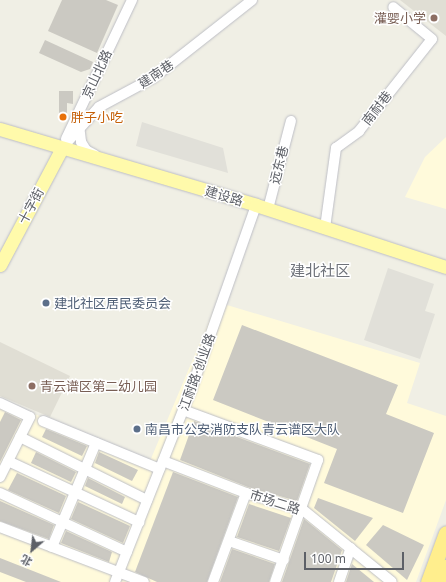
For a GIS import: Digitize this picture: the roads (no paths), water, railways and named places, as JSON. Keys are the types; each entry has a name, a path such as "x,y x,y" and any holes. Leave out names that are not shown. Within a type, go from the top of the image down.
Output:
{"highway":[{"path":"428,582 446,533"},
{"path":"441,582 446,567"}],"main road":[{"name":"建设路","path":"0,129 262,207 325,228 445,264"},
{"name":"十字街","path":"0,248 59,147"},
{"name":"十字街","path":"0,265 59,147"}],"street":[{"name":"京山北路","path":"59,147 78,113 132,0"},
{"name":"建南巷","path":"59,147 79,130 99,107 154,78 252,0"},
{"name":"南耐巷","path":"325,228 336,148 359,131 432,39 393,7"},
{"path":"78,113 79,130 86,150 101,160"},
{"name":"远东巷","path":"262,207 291,121"},
{"name":"江耐路·创业路","path":"117,578 262,207"},
{"path":"0,403 30,417 0,477"},
{"path":"183,410 318,460 302,510 275,582"},
{"name":"市场二路","path":"43,421 96,443 302,510 392,582"},
{"path":"20,437 147,500"},
{"path":"52,547 96,443"},
{"path":"8,461 139,522"},
{"path":"0,493 127,552"},
{"path":"213,582 246,493"},
{"path":"0,527 52,547 117,578 144,582"},
{"path":"229,541 284,560"},
{"path":"339,582 351,548"}],"place":[{"name":"灌婴小学","path":"434,18"},
{"name":"胖子小吃","path":"63,117"},
{"name":"建北社区居民委员会","path":"46,303"},
{"name":"青云谱区第二幼儿园","path":"32,386"},
{"name":"南昌市公安消防支队青云谱区大队","path":"137,429"}],"district":[{"name":"建北社区","path":"320,271"}]}
